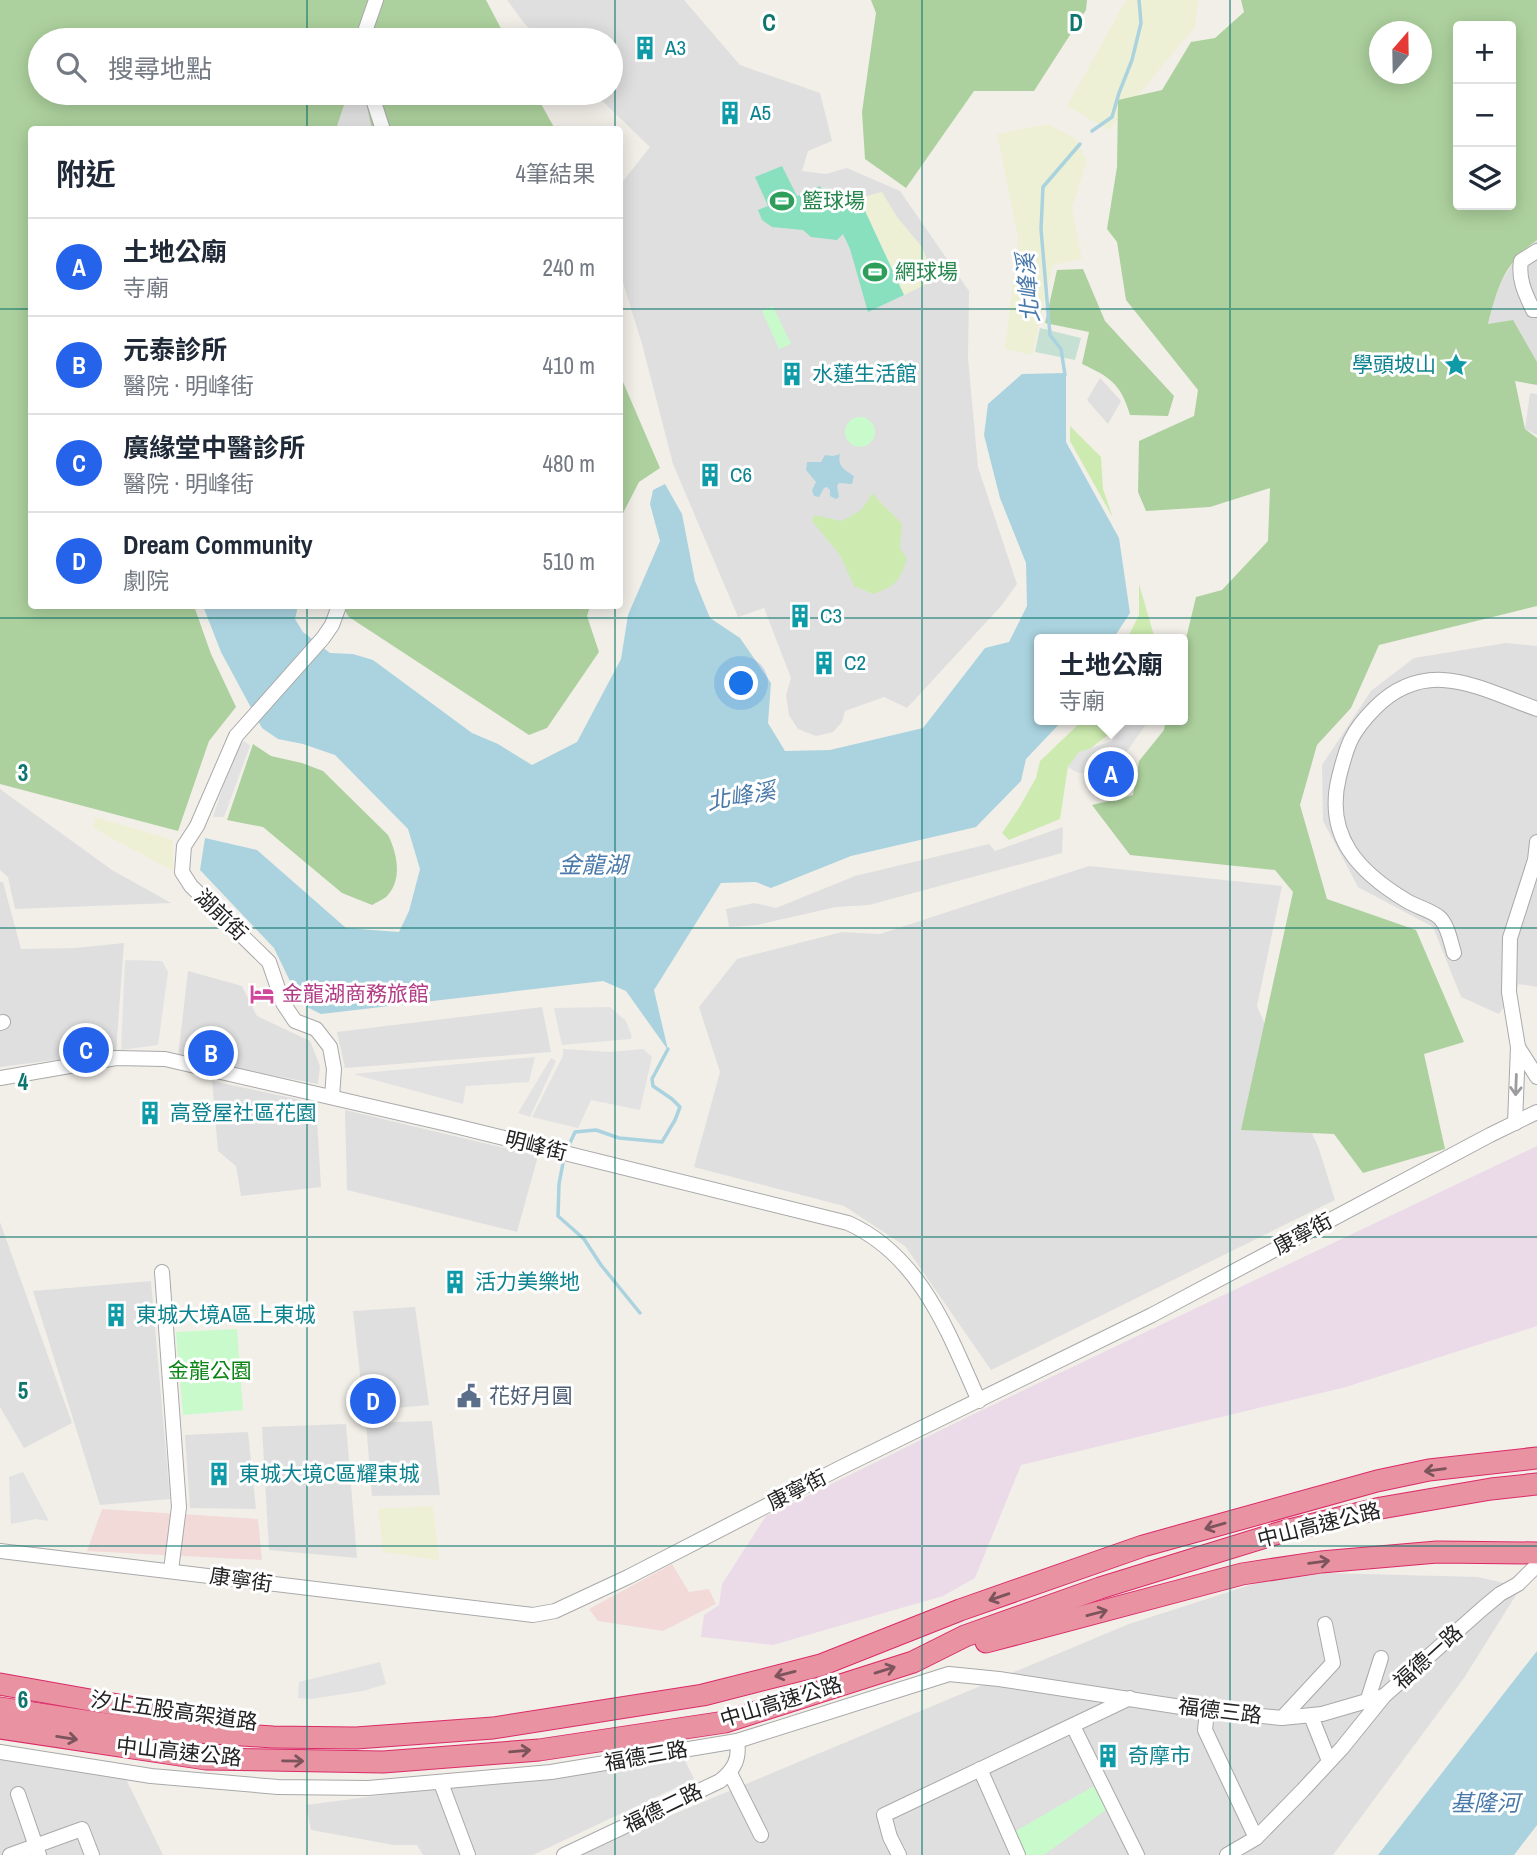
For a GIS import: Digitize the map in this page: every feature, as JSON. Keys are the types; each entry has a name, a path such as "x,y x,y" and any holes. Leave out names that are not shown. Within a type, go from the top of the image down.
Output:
{"highway":[{"name":"中山高速公路","path":"0,1708 111,1726 195,1733 356,1738 528,1723 703,1695 821,1665 960,1610 1143,1546 1377,1481 1429,1471 1537,1458"},
{"name":"中山高速公路","path":"0,1728 206,1759 383,1762 539,1749 726,1722 913,1662 965,1636 1100,1588 1285,1531 1381,1508 1537,1483"},
{"path":"913,1662 1242,1574 1321,1562 1437,1552 1535,1557"},
{"name":"汐止五股高架道路","path":"0,1684 135,1708 237,1722 454,1731"}],"street":[{"path":"366,28 376,0"},
{"path":"375,105 382,126"},
{"path":"1537,251 1521,261 1519,273 1525,294 1533,310 1537,310"},
{"name":"湖前街","path":"332,1097 334,1069 330,1047 316,1029 295,1021 283,1003 269,962 191,886 181,872 184,846 197,827 236,736 323,638 338,609"},
{"path":"1454,953 1440,918 1380,885 1350,854 1338,825 1335,792 1344,755 1357,727 1385,698 1436,678 1459,680 1537,709"},
{"path":"1515,1123 1518,1046 1509,992 1510,939 1535,860 1537,842"},
{"path":"1518,1046 1537,1077"},
{"name":"明峰街","path":"0,1078 116,1058 165,1059 848,1223 866,1231 916,1276 942,1318 979,1401"},
{"name":"康寧街","path":"0,1551 171,1570 377,1598 544,1614 628,1577 840,1468 1152,1315 1537,1112"},
{"path":"162,1272 179,1507 171,1570"},
{"name":"福德一路","path":"1227,1855 1256,1838 1329,1761 1384,1696 1482,1609 1518,1584 1535,1557"},
{"path":"1282,1718 1333,1663 1325,1624"},
{"path":"1368,1699 1381,1658"},
{"name":"福德三路","path":"0,1752 125,1773 251,1785 368,1788 551,1772 737,1741 949,1674 999,1679 1207,1711 1282,1718 1311,1716 1384,1696"},
{"path":"899,1855 890,1837 884,1815 1130,1698"},
{"path":"1207,1711 1205,1730 1256,1838"},
{"path":"1311,1716 1329,1761"},
{"path":"1073,1726 1137,1855"},
{"path":"737,1741 739,1753 730,1773 761,1835"},
{"path":"981,1769 1018,1855"},
{"name":"福德二路","path":"564,1855 720,1781 730,1773"},
{"path":"441,1783 468,1855"},
{"path":"18,1794 38,1850"},
{"path":"10,1855 38,1850 82,1829 92,1855"}],"shaded area":[{"path":"507,0 684,0 740,65 820,93 832,141 808,151 802,171 826,174 847,168 900,191 969,291 968,358 978,467 1017,584 1002,605 907,708 884,697 845,711 842,722 833,732 816,736 798,729 789,715 786,695 791,678 764,608 738,617 673,464 623,283 623,181 650,147 606,105 623,105 623,28 529,28"},
{"path":"344,105 367,105 371,126 337,126"},
{"path":"1537,240 1537,362 1488,324 1497,289 1518,254"},
{"path":"1100,378 1121,401 1108,424 1087,400"},
{"path":"1530,393 1537,394 1537,435 1525,429"},
{"path":"1506,643 1537,646 1537,987 1519,984 1499,1014 1461,997 1433,927 1358,887 1323,821 1322,765 1371,691 1414,658"},
{"path":"1124,725 1145,725 1125,754 1126,761 1087,774 1068,767 1079,752 1112,741"},
{"path":"244,741 250,746 224,817 213,817 233,756"},
{"path":"0,789 112,870 171,903 15,909 8,877 0,870"},
{"path":"1063,827 1062,853 869,905 836,907 757,925 729,927 726,909 754,903 776,908 855,876 989,844 995,851"},
{"path":"1089,866 1282,886 1257,1006 1319,1149 1335,1200 991,1370 905,1246 844,1206 694,1167 720,1072 699,1007 737,959 842,932 880,934"},
{"path":"0,882 3,882 21,949 75,948 124,943 116,1052 0,1067"},
{"path":"125,960 162,961 168,972 158,1045 121,1050"},
{"path":"188,971 242,986 257,1016 310,1041 320,1066 318,1084 178,1057"},
{"path":"542,1007 551,1052 345,1068 337,1032"},
{"path":"610,1007 626,1021 632,1037 630,1039 562,1045 554,1008"},
{"path":"563,1049 610,1052 643,1049 652,1057 640,1110 591,1100 578,1128 532,1117 563,1056"},
{"path":"535,1057 529,1082 466,1086 463,1104 353,1074"},
{"path":"551,1058 556,1061 530,1117 518,1113"},
{"path":"212,1081 316,1103 321,1187 241,1196 236,1166 218,1151"},
{"path":"345,1110 538,1156 517,1232 347,1190"},
{"path":"1537,1146 1537,1326 1346,1387 1021,1465 975,1578 943,1596 773,1645 701,1637 704,1615 719,1605 722,1584 766,1516 982,1410"},
{"path":"0,1222 72,1423 24,1448 0,1407"},
{"path":"151,1281 170,1499 100,1505 33,1291"},
{"path":"415,1307 429,1405 364,1411 353,1311"},
{"path":"432,1421 440,1495 372,1496 366,1423"},
{"path":"346,1424 357,1558 269,1550 262,1427"},
{"path":"248,1432 256,1509 190,1508 185,1435"},
{"path":"23,1472 49,1521 36,1519 11,1524 9,1477"},
{"path":"102,1509 258,1519 262,1560 87,1551"},
{"path":"672,1564 689,1592 709,1589 716,1604 663,1631 598,1621 589,1609"},
{"path":"1291,1572 1478,1577 1521,1587 1464,1678 1333,1855 576,1855 1129,1624"},
{"path":"380,1662 386,1684 363,1691 311,1699 298,1698 299,1682"},
{"path":"683,1756 694,1779 533,1855 423,1855 417,1845 394,1845 311,1830 306,1805"},
{"path":"0,1759 125,1777 163,1855 0,1855"}],"green space":[{"path":"0,0 486,0 501,28 28,28 28,105 542,105 553,126 28,126 28,609 195,609 211,654 236,707 209,741 178,831 0,784"},
{"path":"871,0 1087,0 1086,10 1034,91 974,91 906,188 865,159 862,112 876,13"},
{"path":"1126,0 1198,0 1195,27 1109,130 1067,106"},
{"path":"1241,0 1537,0 1537,240 1517,258 1504,276 1488,324 1513,320 1537,362 1537,385 1515,381 1525,429 1537,438 1537,606 1379,645 1351,708 1317,745 1300,805 1327,899 1416,930 1464,1042 1424,1054 1445,1149 1363,1173 1334,1134 1241,1130 1293,892 1275,870 1130,855 1092,805 1133,795 1139,761 1164,730 1165,725 1188,725 1187,634 1196,597 1222,590 1268,541 1270,488 1210,507 1146,511 1138,492 1139,441 1194,416 1198,390 1126,300 1117,242 1107,229 1117,167 1118,100 1162,90 1191,42 1215,38 1244,12"},
{"path":"1048,124 1076,139 1087,161 1072,208 1082,259 1053,265 1032,355 1005,349 1018,238 997,134"},
{"path":"782,166 797,196 820,186 827,198 844,191 859,198 904,295 868,312 843,234 837,240 811,237 803,230 772,227 762,220 758,210 768,206 755,177"},
{"path":"882,192 897,217 922,247 935,280 904,295 859,198"},
{"path":"1083,269 1105,321 1174,396 1168,416 1130,415 1123,396 1113,383 1082,364 1089,332 1045,323 1057,270"},
{"path":"773,306 791,344 779,349 762,311"},
{"path":"1040,328 1081,338 1075,360 1035,352"},
{"path":"623,382 660,468 639,482 623,513"},
{"path":"860,417 871,421 875,432 871,443 860,447 849,443 845,432 849,421"},
{"path":"1070,426 1101,457 1103,489 1113,518 1070,441"},
{"path":"873,493 902,524 900,548 907,559 896,582 873,594 854,586 840,555 812,521 814,515 842,521 861,510"},
{"path":"1139,584 1154,634 1130,634 1139,615"},
{"path":"344,609 589,609 587,616 599,652 547,728 529,735 349,617"},
{"path":"1078,725 1121,725 1068,766 1060,819 1009,840 1002,833 1036,778 1040,761"},
{"path":"253,744 271,756 323,771 388,835 394,850 397,874 387,896 372,905 342,893 263,827 227,820"},
{"path":"95,817 173,840 173,871 93,828"},
{"name":"金龍公園","path":"237,1329 243,1410 183,1415 176,1332"},
{"path":"433,1506 439,1560 383,1552 378,1509"},
{"path":"1094,1786 1107,1809 1044,1855 1024,1855 1014,1832"}],"water":[{"name":"金龍湖","path":"1066,373 1066,442 1119,538 1130,613 1116,634 1034,634 1034,725 1058,725 1026,759 1021,781 976,827 851,856 771,888 756,882 721,883 654,990 668,1050 626,991 603,981 321,1014 301,1004 274,948 200,870 205,838 257,850 346,928 399,932 409,911 420,869 408,829 335,755 278,739 262,728 221,652 204,609 297,609 295,619 303,632 330,653 353,654 373,660 472,733 498,744 532,765 577,742 621,659 628,615 660,541 650,504 653,490 665,484 682,514 695,581 710,618 740,638 771,683 768,723 785,751 830,750 923,728 985,648 1009,642 1027,606 1026,563 1000,498 984,435 988,404 1022,374"},
{"path":"840,454 841,465 854,476 852,484 839,483 839,497 836,499 830,496 827,487 819,497 814,496 812,490 816,482 806,470 807,462 821,462 825,455"},
{"name":"基隆河","path":"1537,1651 1537,1825 1514,1855 1378,1855"}],"waterway":[{"name":"北峰溪","path":"1092,131 1112,117 1132,60 1141,23 1139,0"},
{"name":"北峰溪","path":"1065,375 1061,349 1050,335 1041,229 1043,187 1080,144"},
{"name":"北峰溪","path":"569,1145 575,1132 596,1130 619,1138 662,1142 680,1107 653,1086 652,1079 668,1049"},
{"name":"北峰溪","path":"563,1163 558,1216 584,1239 601,1265 640,1313"}],"place":[{"name":"A3","path":"645,48"},
{"name":"A5","path":"730,113"},
{"name":"籃球場","path":"782,201"},
{"name":"網球場","path":"875,272"},
{"name":"學頭坡山","path":"1456,365"},
{"name":"水蓮生活館","path":"792,374"},
{"name":"C6","path":"710,475"},
{"name":"C3","path":"800,616"},
{"name":"C2","path":"824,663"},
{"name":"土地公廟","path":"1111,774"},
{"name":"金龍湖商務旅館","path":"262,994"},
{"name":"廣緣堂中醫診所","path":"86,1050"},
{"name":"元泰診所","path":"211,1053"},
{"name":"高登屋社區花園","path":"150,1113"},
{"name":"活力美樂地","path":"455,1282"},
{"name":"東城大境A區上東城","path":"116,1315"},
{"name":"花好月圓","path":"469,1396"},
{"name":"Dream Community","path":"373,1401"},
{"name":"東城大境C區耀東城","path":"219,1474"},
{"name":"奇摩市","path":"1108,1756"}]}
